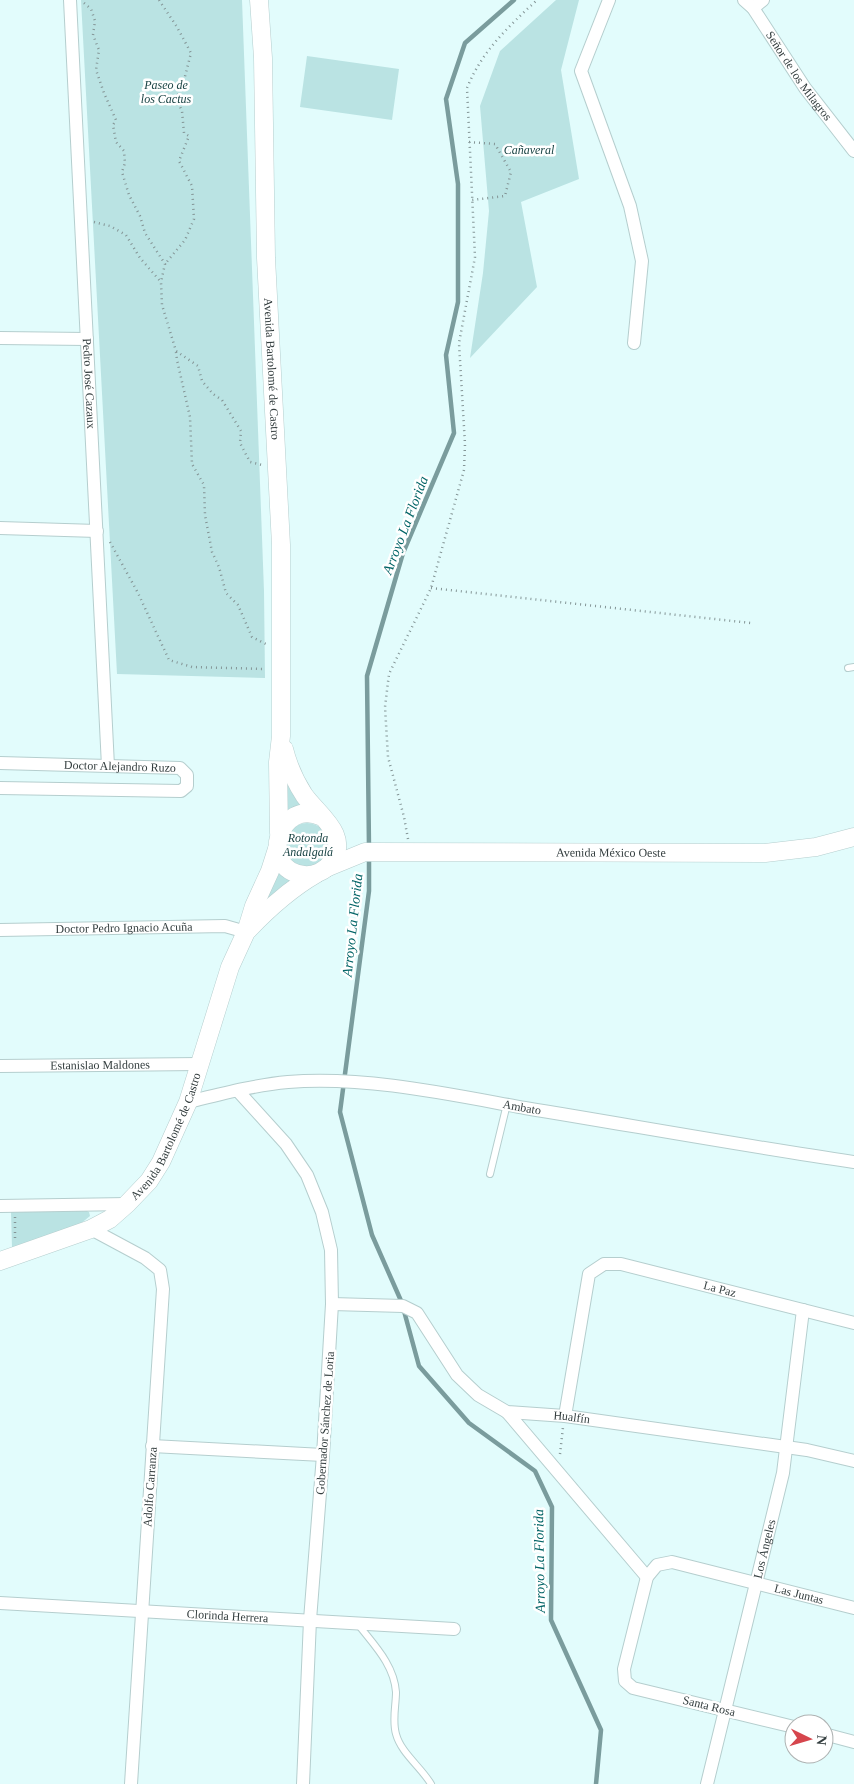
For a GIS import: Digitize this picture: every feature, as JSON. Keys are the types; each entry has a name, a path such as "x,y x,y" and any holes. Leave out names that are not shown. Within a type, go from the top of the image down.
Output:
{"main road":[{"name":"Avenida Bartolomé de Castro","path":"8,1258 91,1229 110,1219 128,1204 149,1181 162,1162 188,1102 230,967 270,871 278,841 278,762 281,736 281,545 266,258 263,58 259,0"},
{"name":"Avenida Bartolomé de Castro","path":"281,736 286,756 297,783 326,821"},
{"path":"326,821 336,835 337,847 334,858 321,871 302,874 292,871 280,860 278,841 288,821 308,813 326,821 365,852"},
{"name":"Avenida México Oeste","path":"321,871 365,852 766,853 816,848 854,837"},
{"name":"Avenida Bartolomé de Castro","path":"246,932 278,901 303,881 321,871"}],"street":[{"name":"Pedro José Cazaux","path":"70,0 108,766"},
{"path":"609,0 581,71 630,206 642,260 634,343"},
{"path":"748,4 764,0"},
{"name":"Señor de los Milagros","path":"748,4 805,88 854,151"},
{"path":"0,338 87,339"},
{"path":"0,528 97,531"},
{"name":"Doctor Alejandro Ruzo","path":"0,763 180,768 187,775 187,786 181,791 0,788"},
{"name":"Doctor Pedro Ignacio Acuña","path":"0,930 225,926 246,932"},
{"name":"Estanislao Maldones","path":"0,1066 200,1064"},
{"name":"Ambato","path":"188,1102 238,1090 289,1082 332,1081 356,1083 421,1090 780,1152 854,1162"},
{"name":"Gobernador Sánchez de Loria","path":"238,1090 286,1144 307,1174 322,1212 331,1250 332,1304 323,1455 310,1620 303,1784"},
{"path":"0,1206 128,1204"},
{"name":"Adolfo Carranza","path":"91,1229 145,1258 160,1270 163,1289 130,1784"},
{"name":"La Paz","path":"565,1416 589,1274 604,1264 621,1264 854,1323"},
{"name":"Hualfín","path":"332,1304 403,1306 417,1313 457,1375 478,1396 507,1412 565,1416 808,1450 854,1462"},
{"name":"Los Ángeles","path":"707,1784 783,1473 803,1310"},
{"path":"507,1412 647,1577"},
{"path":"152,1446 323,1455"},
{"name":"Las Juntas","path":"647,1577 657,1566 672,1562 854,1608"},
{"name":"Santa Rosa","path":"647,1577 624,1669 625,1681 633,1688 784,1725"},
{"name":"Clorinda Herrera","path":"0,1603 454,1629"},
{"path":"834,1737 854,1742"}],"lane":[{"path":"490,1174 507,1104"},
{"path":"356,1622 387,1661 394,1677 396,1694 394,1722 396,1735 405,1752 430,1784"}],"path":[{"path":"80,0 91,9 95,21 93,35 99,50 96,70 116,120 113,125 114,134 116,142 124,151 125,163 122,172 129,195 140,216 145,233 165,264"},
{"path":"159,0 191,53 182,88 176,98 182,111 184,133 189,136 179,161 192,186 194,219 185,240 165,264 161,282 162,305 176,351 190,418 192,464 204,485 205,515 212,552 226,593 238,605 252,637 281,660"},
{"path":"410,852 404,817 388,757 385,707 389,674 431,588 464,470 465,444 459,343 475,256 467,88 474,70 503,32 537,0"},
{"path":"469,142 495,144 511,172 505,196 472,200"},
{"path":"80,219 110,226 126,235 140,258 161,282"},
{"path":"176,351 198,366 202,382 213,394 222,400 241,430 240,444 250,462 259,465 276,465"},
{"path":"97,531 110,542 138,594 169,660 192,667 281,660"},
{"path":"431,588 751,623"},
{"path":"8,1258 14,1206"},
{"path":"560,1474 560,1447 565,1416"}],"green space":[{"name":"Paseo de los Cactus","path":"81,0 242,0 264,591 265,678 117,674"},
{"name":"Cañaveral","path":"556,0 579,0 561,70 579,179 521,202 537,287 470,358 483,273 489,211 480,106 500,51"},
{"path":"307,56 399,69 392,120 300,107"},
{"path":"286,779 303,806 287,811"},
{"name":"Rotonda Andalgalá","path":"311,823 323,829 328,836 328,854 323,861 316,866 303,867 291,861 286,854 285,841 291,829 298,824"},
{"path":"277,869 291,881 260,909"},
{"path":"87,1211 90,1216 79,1225 12,1248 11,1212"}],"waterway":[{"name":"Arroyo La Florida","path":"369,848 367,676 403,553 454,433 446,355 458,302 458,184 446,99 465,43 514,0"},
{"name":"Arroyo La Florida","path":"369,856 369,891 340,1112 372,1235 402,1303"},
{"name":"Arroyo La Florida","path":"404,1311 419,1366 469,1423 535,1471 552,1507 551,1620 601,1730 596,1784"}]}
